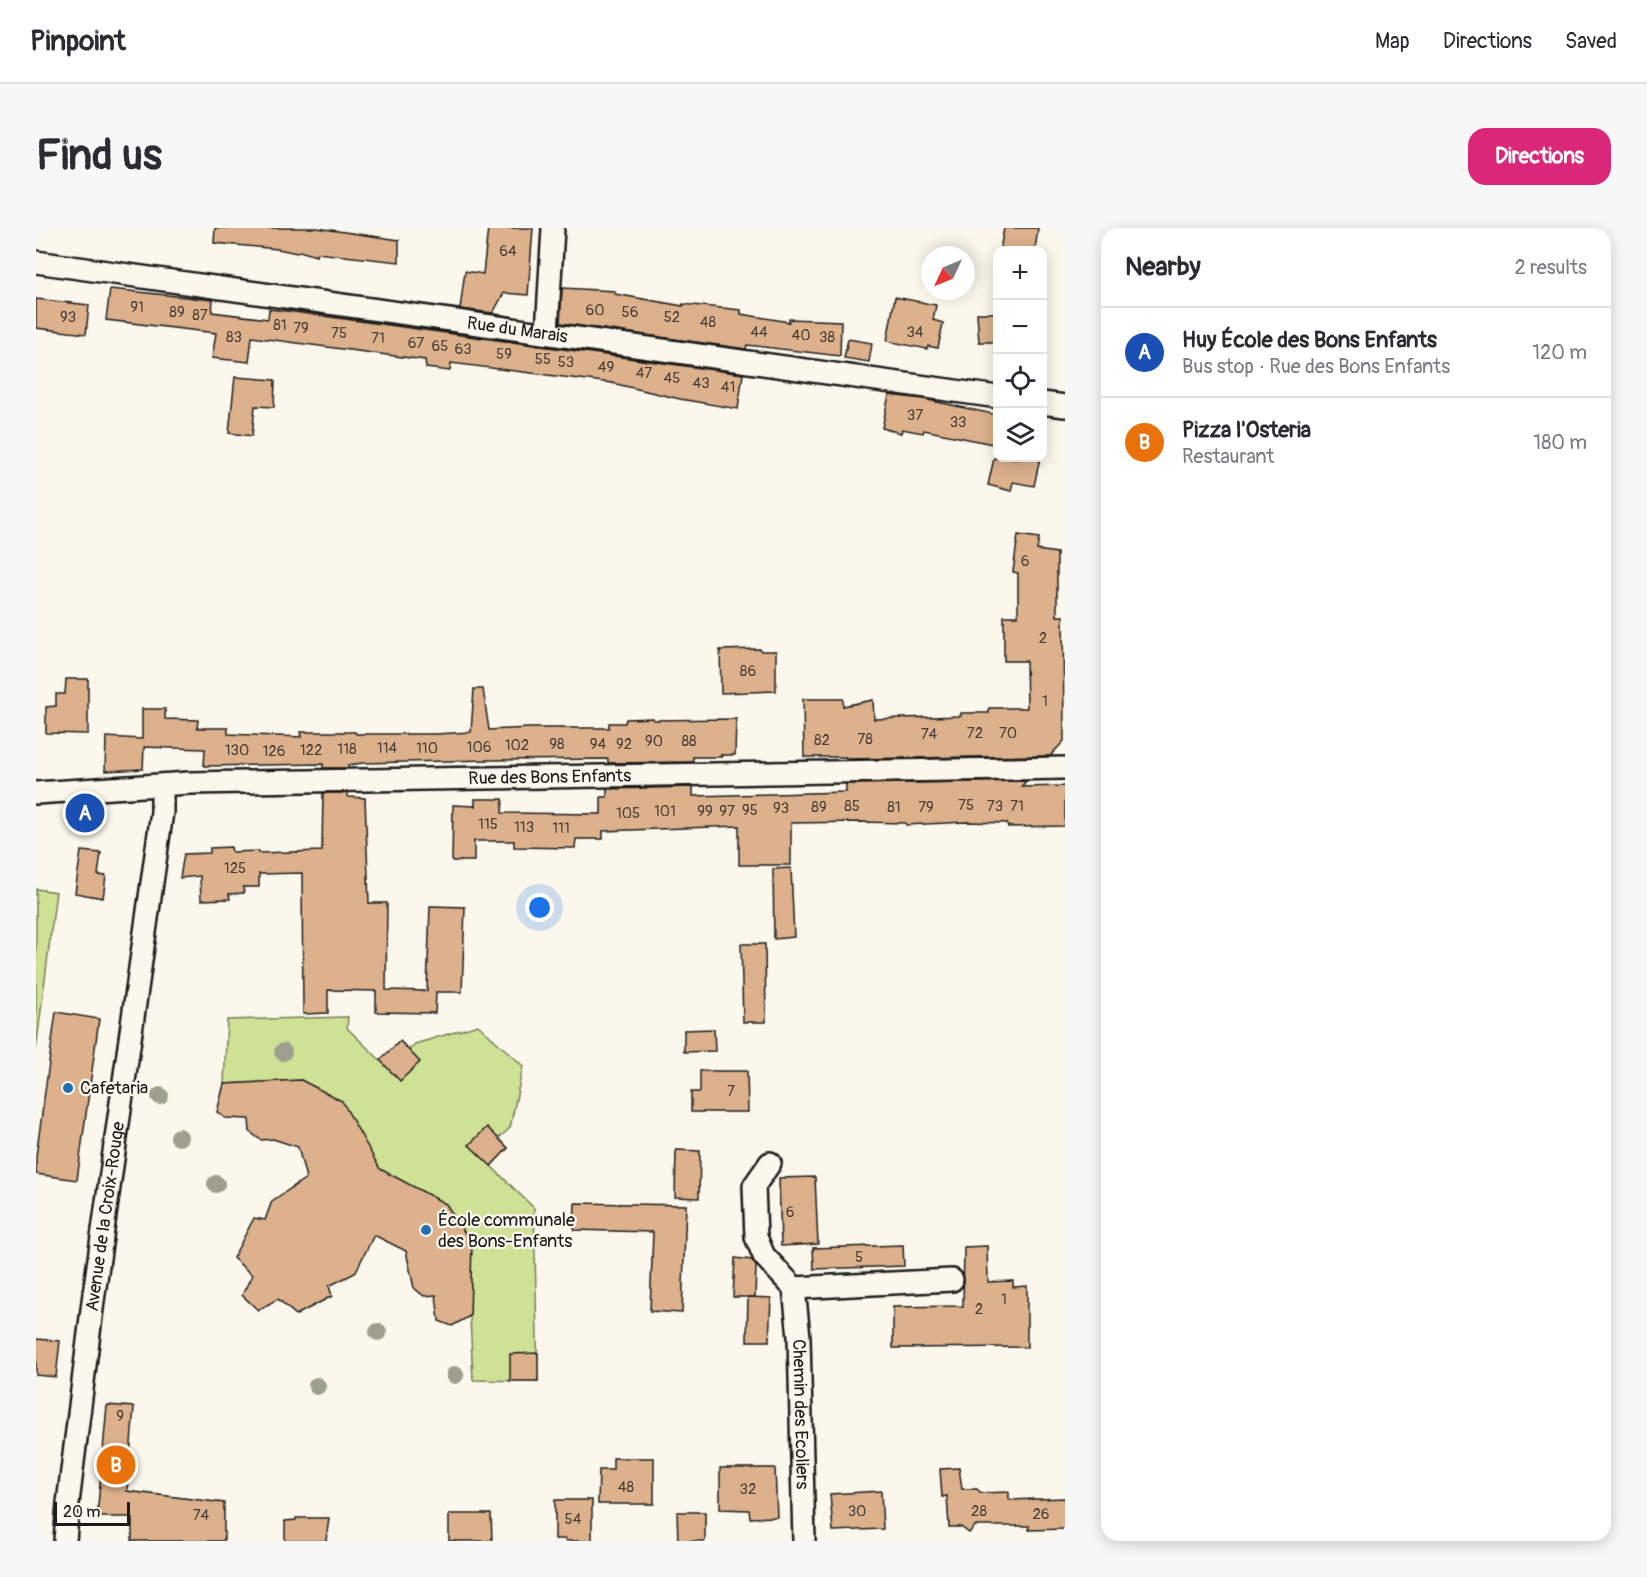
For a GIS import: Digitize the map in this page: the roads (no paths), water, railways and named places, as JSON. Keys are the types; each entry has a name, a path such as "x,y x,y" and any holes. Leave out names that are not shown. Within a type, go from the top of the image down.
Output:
{"street":[{"path":"547,332 553,228"},
{"name":"Rue du Marais","path":"36,262 993,396"},
{"path":"1047,404 1065,406"},
{"name":"Rue des Bons Enfants","path":"36,793 213,783 1065,768"},
{"name":"Avenue de la Croix-Rouge","path":"65,1541 69,1487 93,1301 162,812 162,785"},
{"path":"770,1163 754,1186 756,1237 764,1256 794,1288 952,1280"},
{"name":"Chemin des Ecoliers","path":"794,1288 799,1337 804,1541"}],"place":[{"name":"Huy École des Bons Enfants","path":"85,813"},
{"name":"Cafetaria","path":"68,1088"},
{"name":"École communale des Bons-Enfants","path":"426,1230"},
{"name":"Pizza l'Osteria","path":"116,1465"}]}
